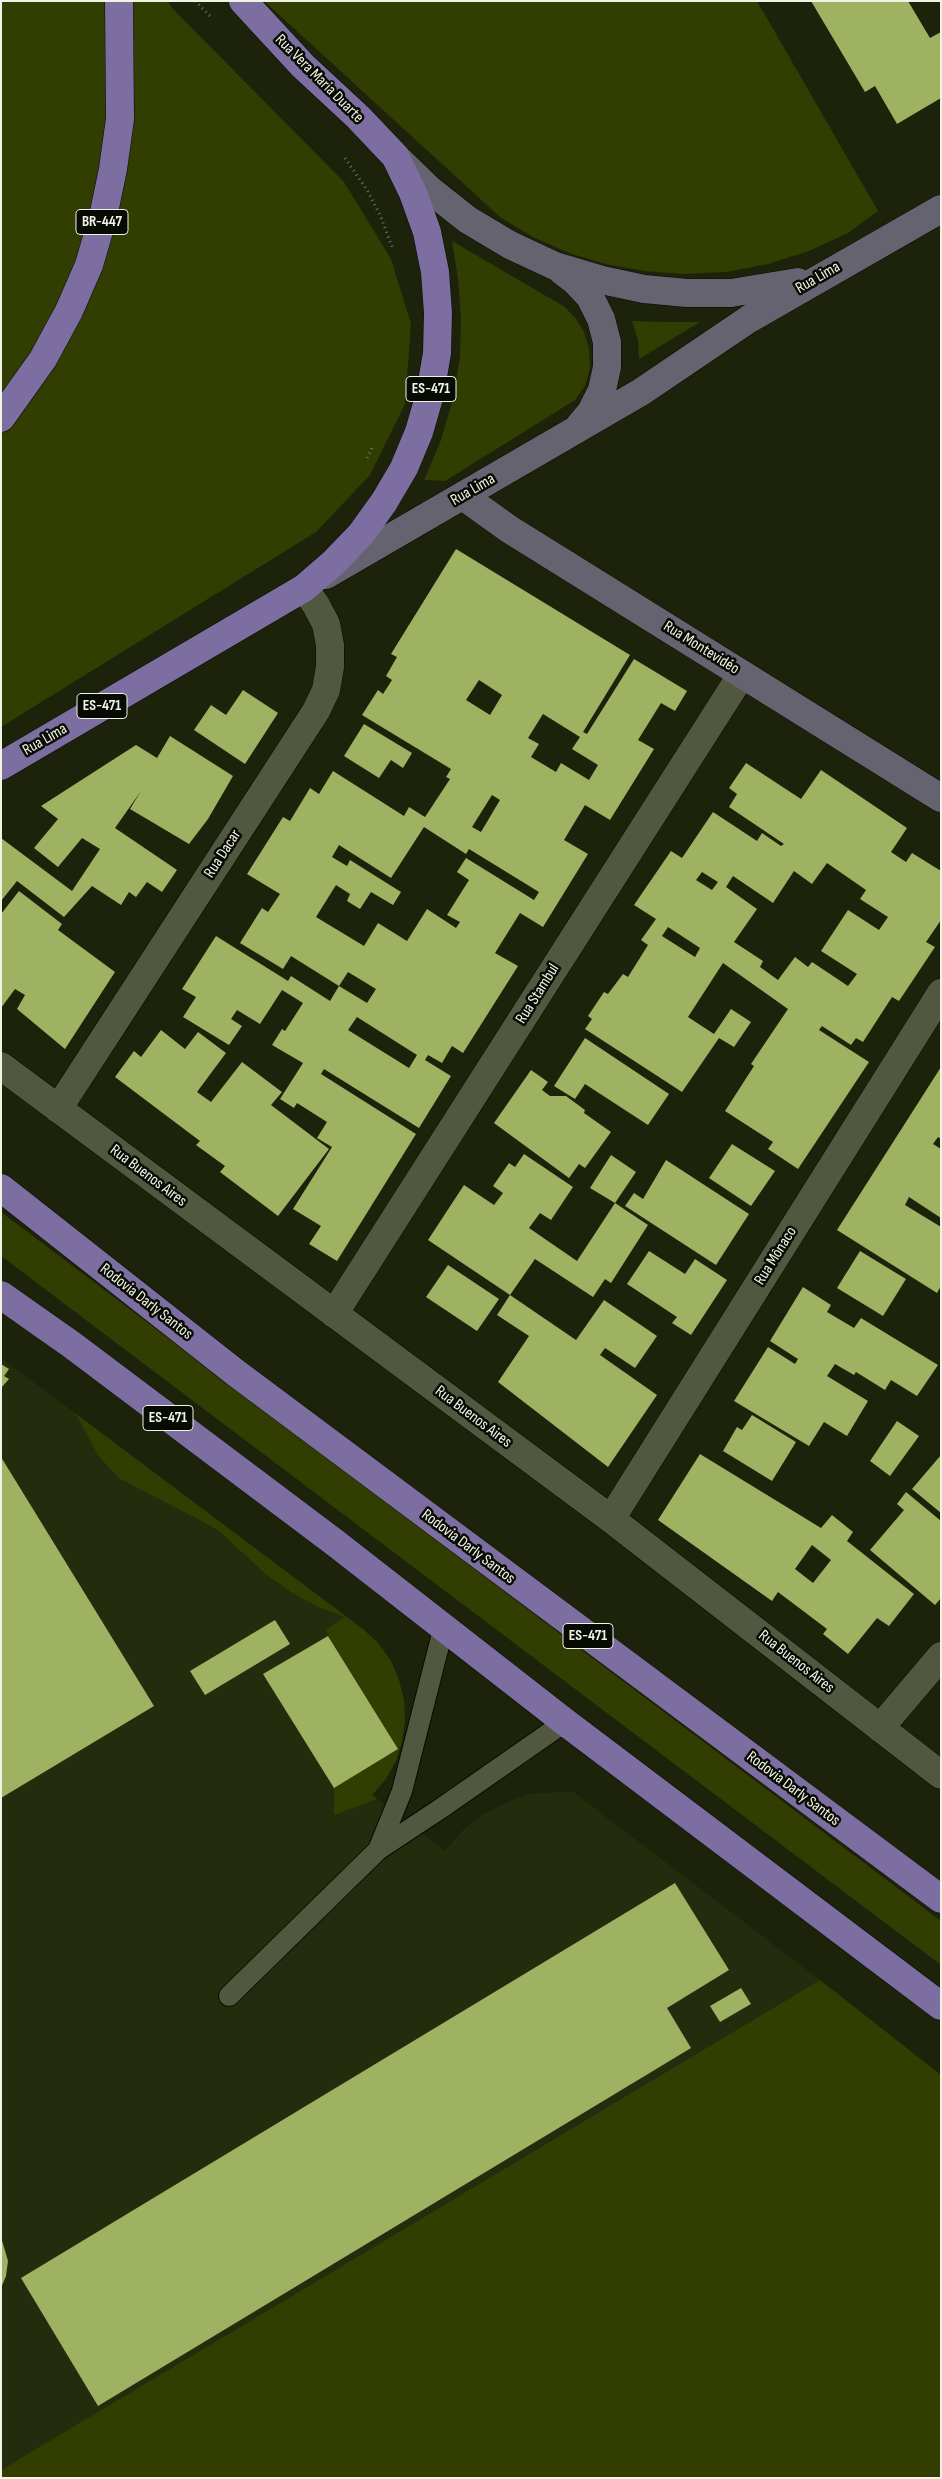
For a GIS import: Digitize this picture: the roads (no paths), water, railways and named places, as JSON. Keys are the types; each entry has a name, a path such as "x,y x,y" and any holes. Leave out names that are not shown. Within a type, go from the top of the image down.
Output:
{"main road":[{"name":"BR-447","path":"1,418 43,359 69,311 88,265 104,217 120,118 119,1"},
{"name":"Rua Vera Maria Duarte","path":"243,1 303,66 358,117 395,156 413,193 427,232 435,272 438,313 436,353 430,394 404,468 384,502 361,534 334,562 304,588"},
{"name":"Rua Lima","path":"1,766 304,588"},
{"name":"Rodovia Darly Santos","path":"1,1188 236,1373 941,1899"},
{"name":"ES-471","path":"1,1295 80,1351 444,1626 565,1722 941,2006"}],"street":[{"name":"Rua Vera Maria Duarte","path":"395,156 430,190 468,220 510,246 555,266 602,280 644,289 687,293 731,293 774,288 816,278"},
{"name":"Rua Lima","path":"304,588 641,392 749,318 816,278 941,209"},
{"path":"555,266 574,280 590,298 601,318 606,342 607,366 602,390 591,412 576,430"},
{"name":"Rua Montevidéo","path":"463,496 509,529 941,798"},
{"name":"Rua Dacar","path":"58,1109 316,711 326,690 330,667 330,645 326,624 304,588"},
{"name":"Rua Stambul","path":"334,1314 742,674"},
{"name":"Rua Mônaco","path":"612,1519 941,993"},
{"name":"Rua Buenos Aires","path":"1,1066 612,1519 941,1775"},
{"path":"880,1728 941,1656"}],"lane":[{"path":"378,1850 402,1791 444,1626"},
{"path":"229,1996 378,1850 565,1722"}]}
